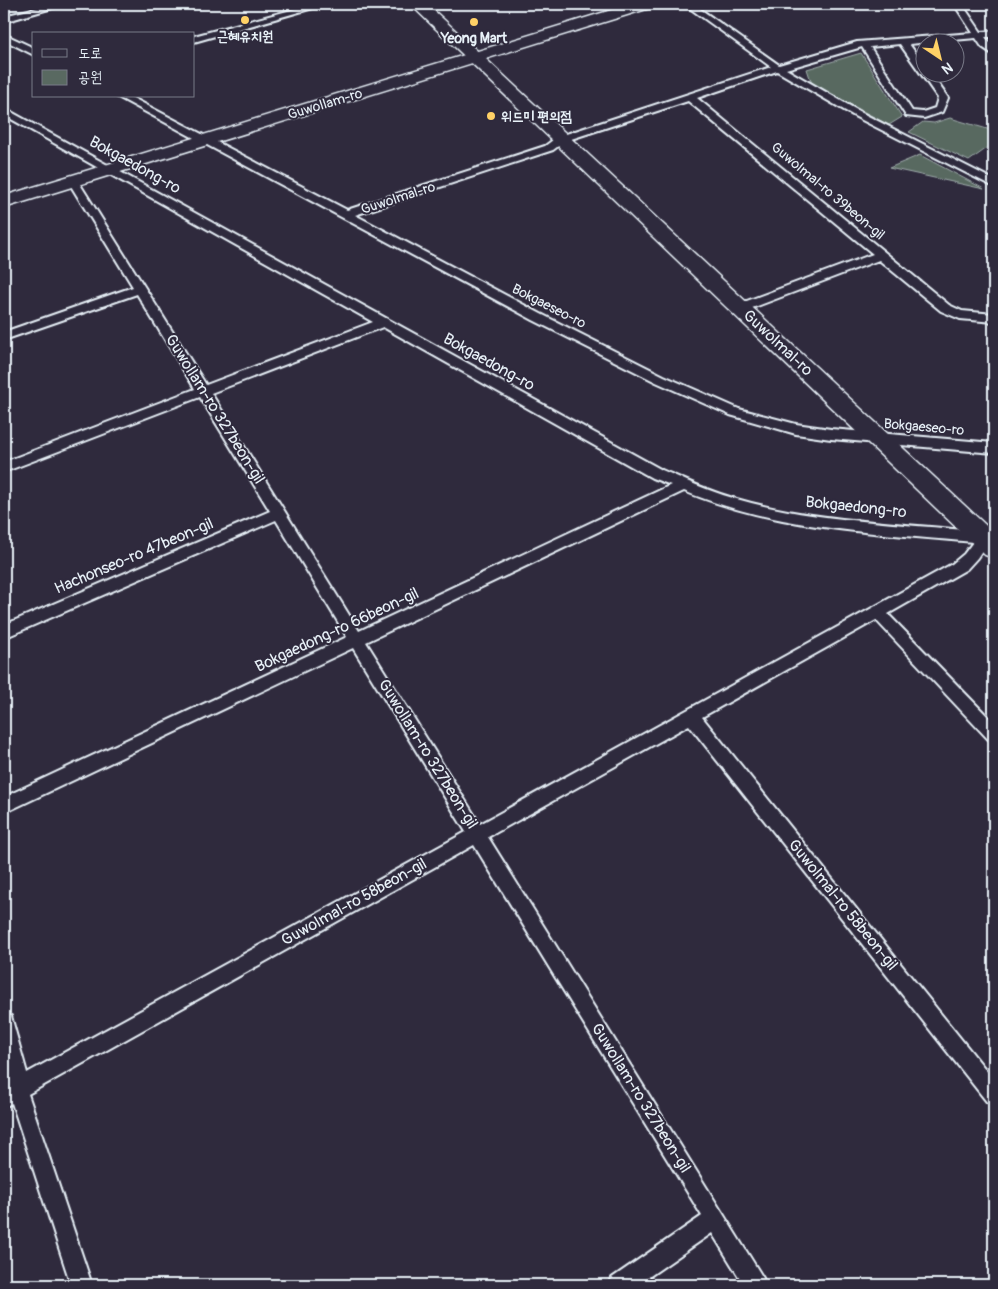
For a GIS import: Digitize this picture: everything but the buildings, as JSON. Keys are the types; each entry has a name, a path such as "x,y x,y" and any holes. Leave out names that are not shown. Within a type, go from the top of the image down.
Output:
{"street":[{"name":"Guwolmal-ro","path":"418,4 878,438 990,541"},
{"name":"Guwollam-ro","path":"4,202 647,4"}],"lane":[{"path":"4,19 62,4"},
{"path":"195,39 323,4"},
{"path":"688,4 778,68 859,115 994,184"},
{"path":"958,4 985,44 994,52"},
{"path":"561,139 778,68 864,44 994,34"},
{"path":"4,37 32,51"},
{"path":"864,44 909,114 924,115 939,110 943,98 902,40"},
{"name":"Bokgaeseo-ro","path":"125,98 208,140 538,317 660,379 735,412 796,429 831,434 994,448"},
{"name":"Guwolmal-ro 39beon-gil","path":"691,98 945,308 960,315 994,318"},
{"name":"Bokgaedong-ro","path":"4,111 657,474 684,486 744,507 791,516 990,541"},
{"name":"Guwolmal-ro","path":"346,214 550,148 561,139"},
{"name":"Guwollam-ro 327beon-gil","path":"73,181 756,1285"},
{"path":"740,308 881,255"},
{"path":"4,336 140,289"},
{"path":"4,467 384,322"},
{"name":"Bokgaedong-ro 66beon-gil","path":"4,805 356,638 398,622 684,486"},
{"name":"Hachonseo-ro 47beon-gil","path":"4,632 279,513"},
{"name":"Guwolmal-ro 58beon-gil","path":"11,1094 957,568 970,559 978,548 990,541"},
{"path":"877,612 994,734"},
{"name":"Guwolmal-ro 58beon-gil","path":"691,715 994,1095"},
{"path":"4,1023 18,1071 11,1094 81,1285"},
{"path":"620,1285 715,1219"}],"green space":[{"path":"861,53 902,117 889,125 812,84 807,69"},
{"path":"950,118 994,131 994,143 969,161 909,132 923,122 934,123"},
{"path":"920,155 984,189 889,168"}],"place":[{"name":"근혜유치원","path":"245,20"},
{"name":"Yeong Mart","path":"474,22"},
{"name":"위드미 편의점","path":"491,116"}]}
